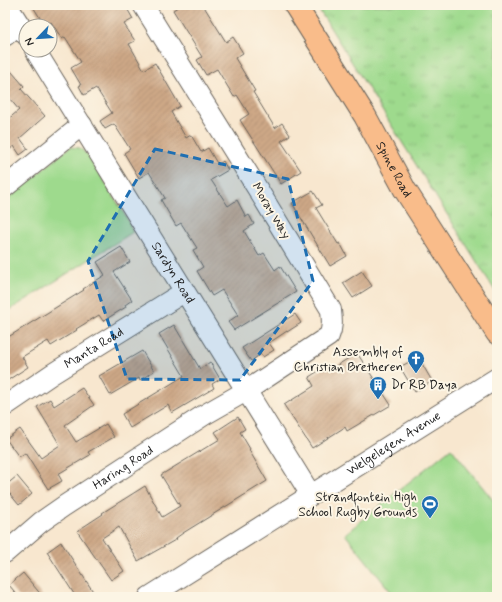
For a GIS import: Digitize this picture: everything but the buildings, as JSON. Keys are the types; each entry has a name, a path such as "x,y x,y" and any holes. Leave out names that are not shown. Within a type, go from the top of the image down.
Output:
{"main road":[{"name":"Spine Road","path":"295,5 365,116 405,190 497,333"}],"street":[{"path":"7,5 17,32"},
{"name":"Moray Way","path":"143,5 331,310 333,321 329,336 246,391"},
{"name":"Sardyn Road","path":"40,58 311,495"},
{"path":"5,187 82,125"},
{"name":"Manta Road","path":"5,406 52,374 184,292"},
{"name":"Welgelegen Avenue","path":"149,597 497,378"},
{"name":"Haring Road","path":"5,553 41,522 103,480 204,415 246,391"}],"highlighted area":[{"path":"155,149 288,179 313,281 240,380 127,379 88,261"}],"green space":[{"path":"316,5 497,5 497,294"},
{"path":"70,147 80,148 90,157 126,217 133,232 5,313 5,201"},
{"name":"Strandfontein High School Rugby Grounds","path":"451,448 497,505 497,597 395,597 345,534"}],"place":[{"name":"Assembly of Christian Bretheren","path":"416,374"},
{"name":"Dr RB Daya","path":"378,400"},
{"name":"Strandfontein High School Rugby Grounds","path":"430,519"}]}
